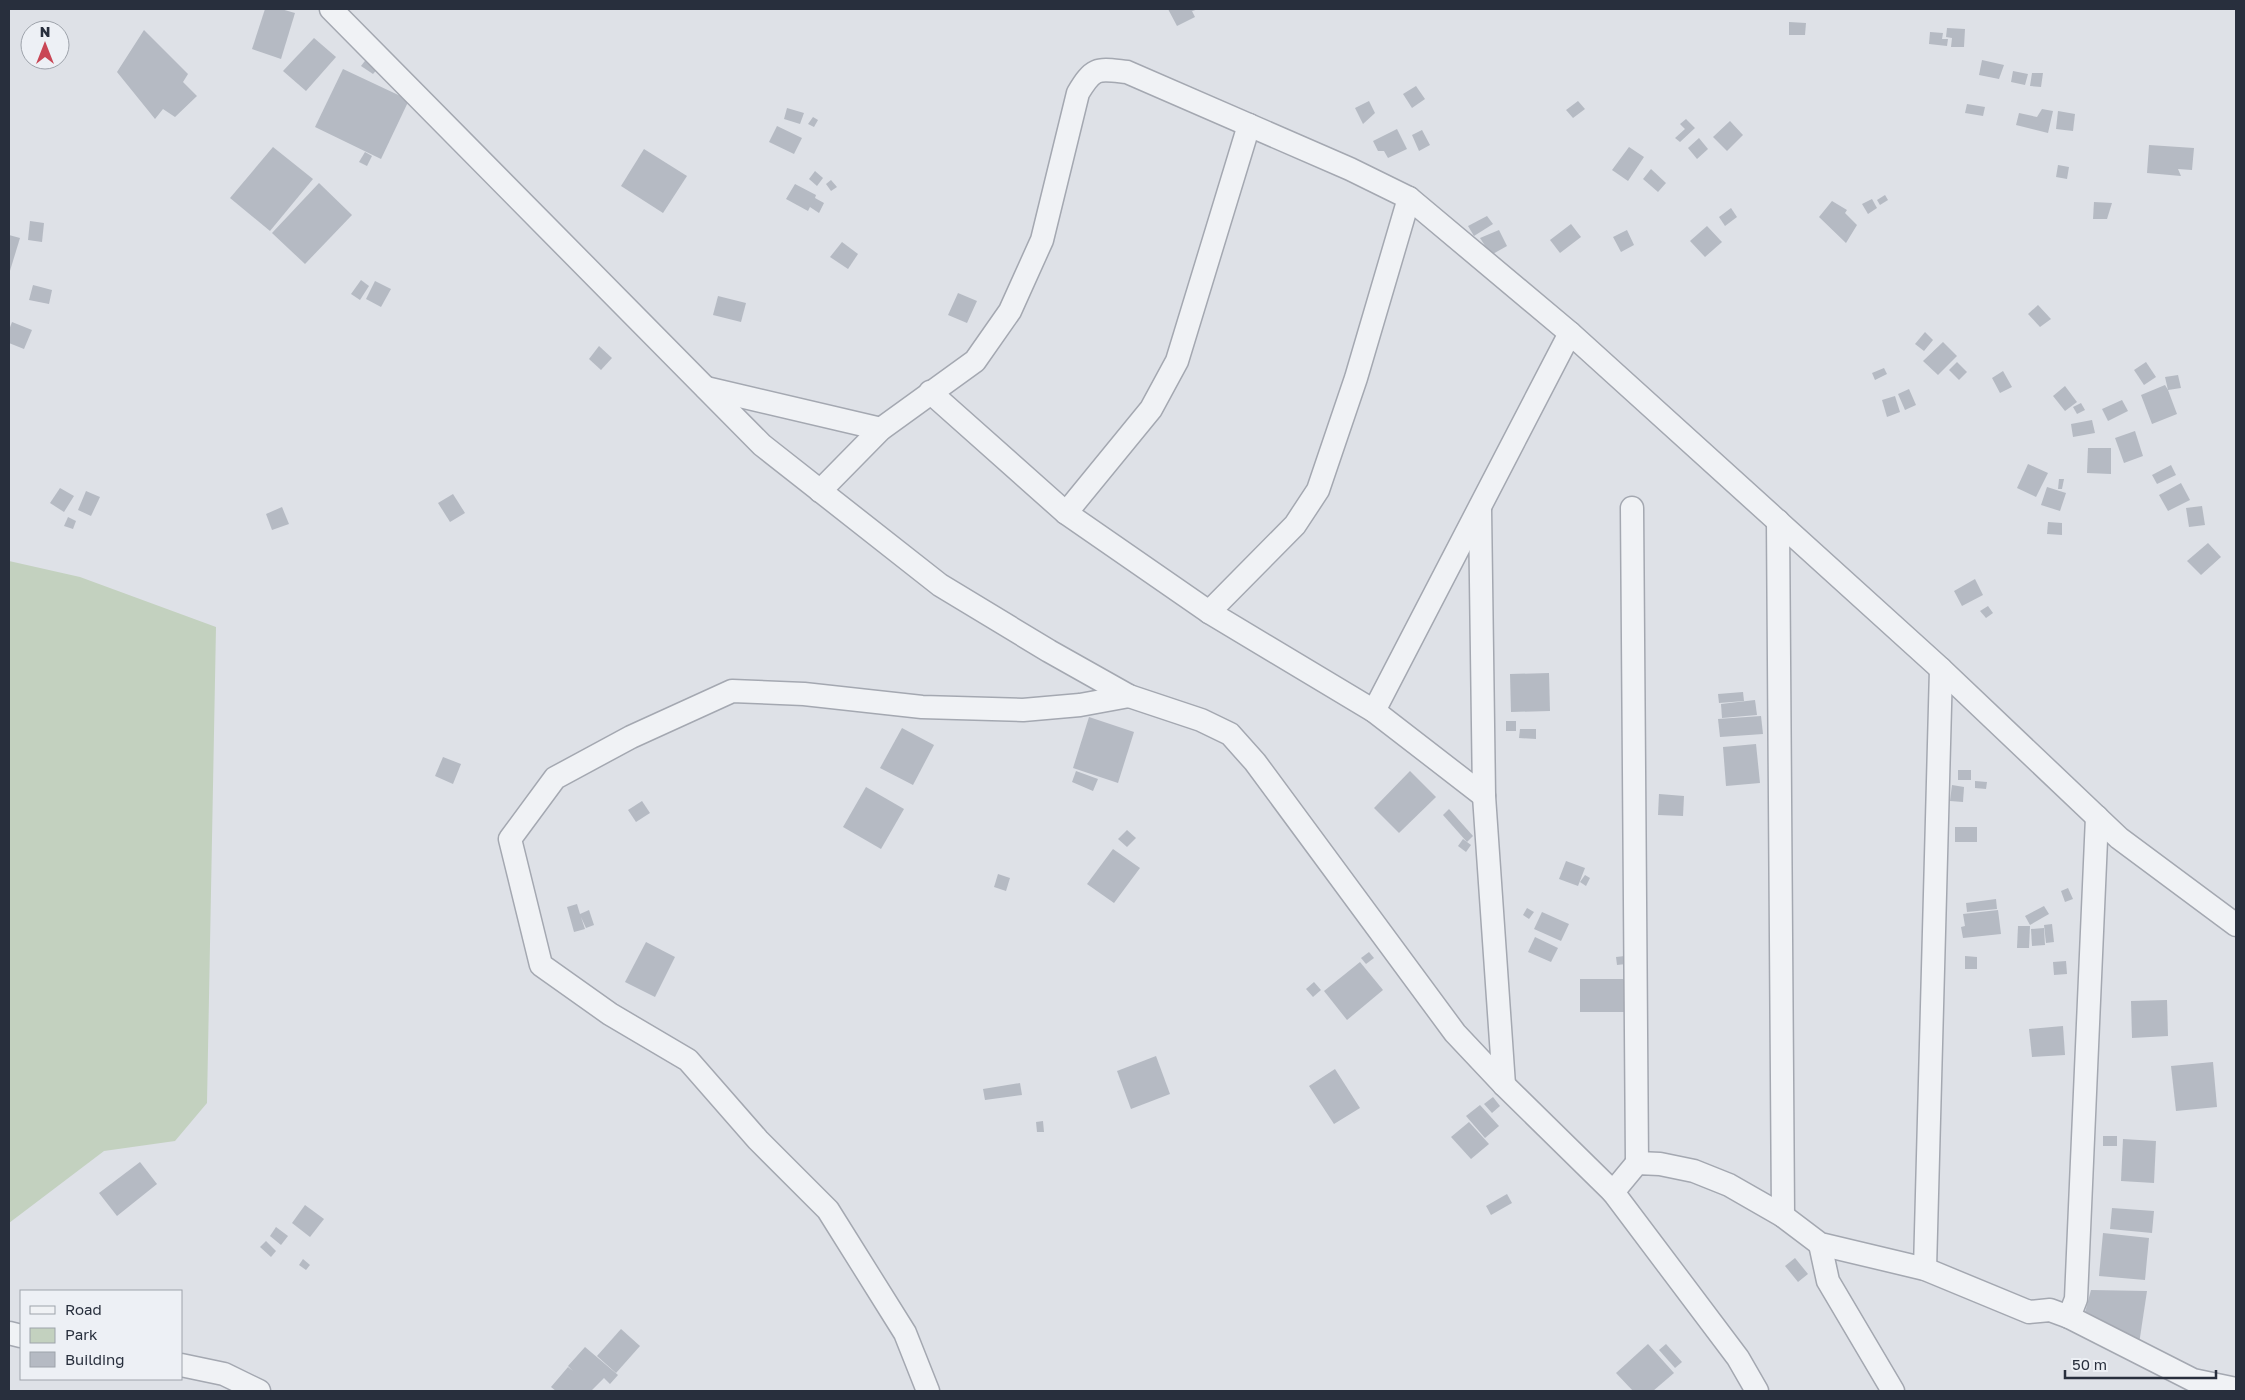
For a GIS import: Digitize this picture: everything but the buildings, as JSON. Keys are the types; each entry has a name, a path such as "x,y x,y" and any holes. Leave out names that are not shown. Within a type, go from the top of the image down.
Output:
{"street":[{"path":"331,9 762,445 940,585 1049,651 1129,696 1202,720 1230,734 1255,762 1455,1033 1504,1085 1613,1192 1738,1358 1756,1391"},
{"path":"820,491 881,429 975,361 1010,311 1042,240 1078,93 1088,76 1101,69 1128,72 1350,169 1409,198 1570,333 1941,669 2120,838 2236,925"},
{"path":"1066,513 1151,409 1177,361 1249,125"},
{"path":"1209,612 1295,525 1318,490 1356,378 1409,198"},
{"path":"1374,711 1570,333"},
{"path":"706,388 881,429"},
{"path":"930,392 1066,513 1209,612 1374,711 1484,796"},
{"path":"1613,1192 1638,1163 1632,508"},
{"path":"1480,509 1484,796 1504,1085"},
{"path":"1778,521 1783,1216"},
{"path":"1925,1269 1941,669"},
{"path":"928,1391 905,1333 828,1210 758,1140 688,1060 610,1014 541,965 510,839 555,778 631,737 732,690 804,694 922,707 1022,710 1080,705 1129,696"},
{"path":"2069,1317 2076,1299 2097,817"},
{"path":"1638,1163 1660,1164 1694,1171 1729,1185 1783,1216 1820,1244 1925,1269 2029,1312 2050,1310 2069,1317 2193,1380 2236,1388"},
{"path":"1820,1244 1828,1281 1893,1391"},
{"path":"182,1365 224,1374 259,1391"}],"green space":[{"path":"9,561 80,577 216,627 207,1103 175,1141 104,1151 9,1223"}]}
